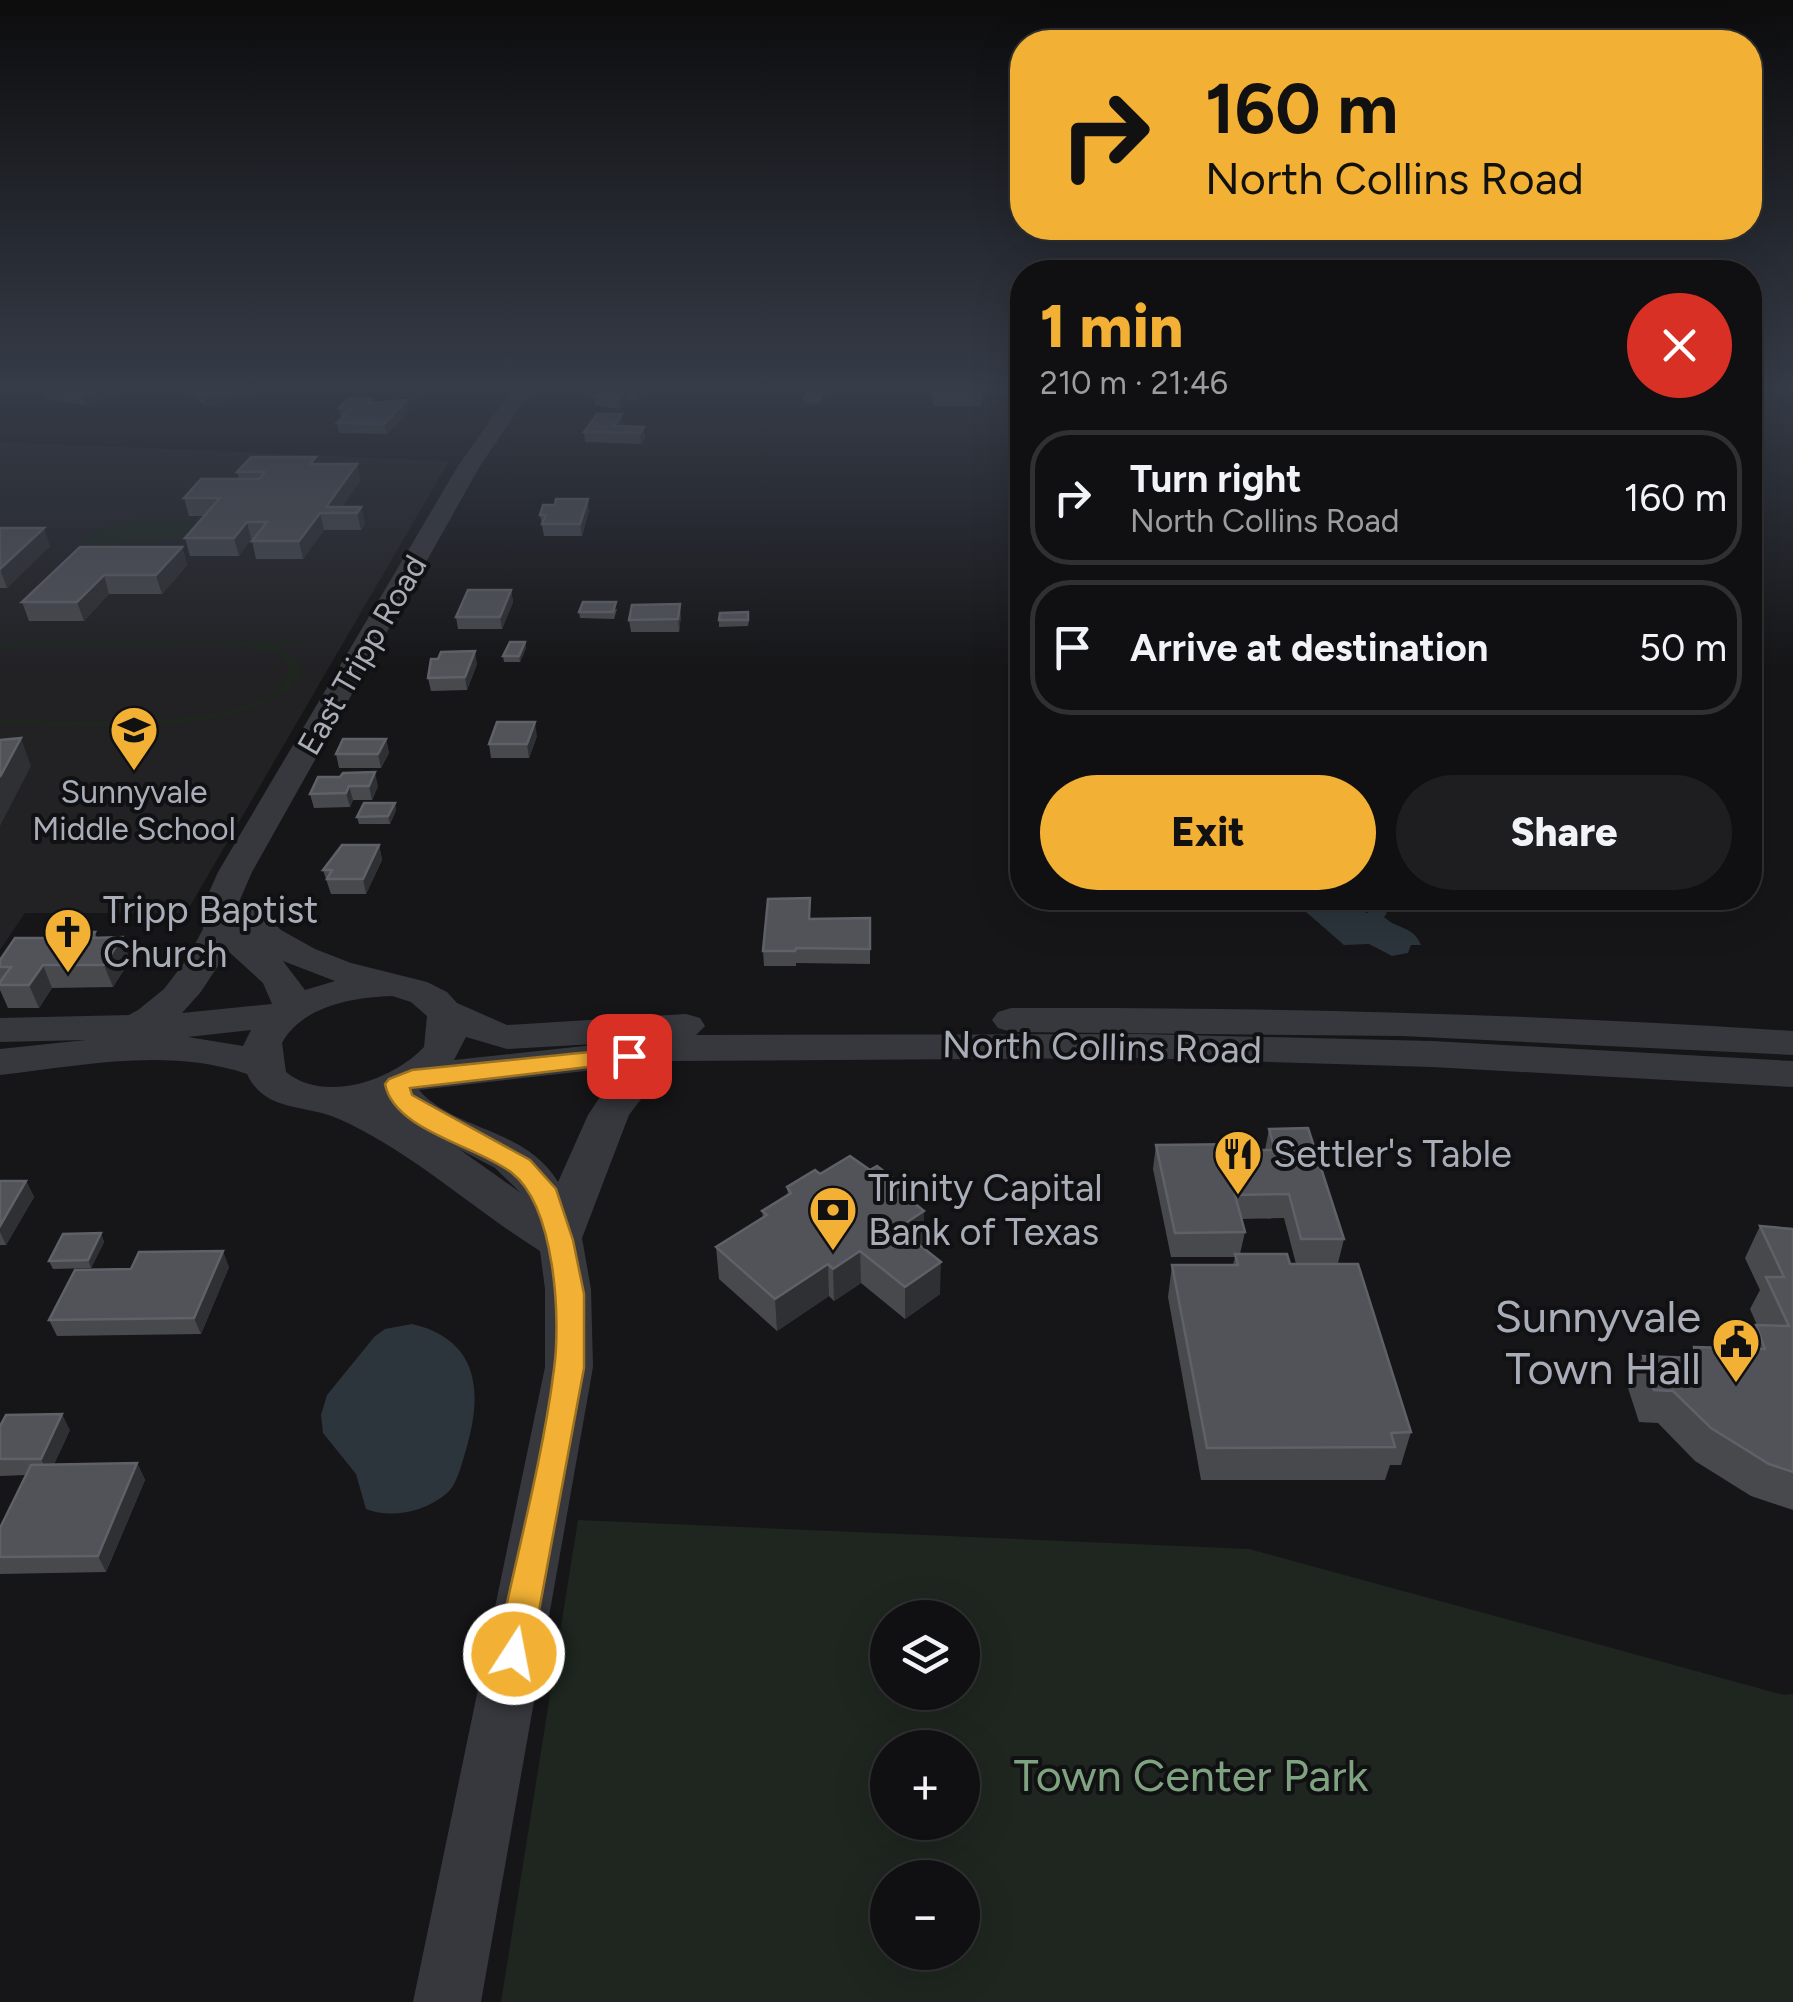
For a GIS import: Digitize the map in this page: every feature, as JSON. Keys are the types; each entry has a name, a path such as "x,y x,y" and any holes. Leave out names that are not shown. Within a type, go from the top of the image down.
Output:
{"street":[{"name":"East Tripp Road","path":"134,1028 179,998 208,958 221,929 220,906 234,872 460,481"},
{"path":"234,872 232,892 237,906 271,938 327,966 424,994 446,1012 449,1028 444,1046 405,1081 360,1097 332,1100"},
{"path":"221,929 271,970 292,997 290,1012"},
{"path":"391,984 336,990 290,1012 270,1030 262,1048 262,1065 270,1079 285,1090 332,1100 398,1132 474,1180 522,1220 559,1240"},
{"path":"0,1030 134,1028 290,1012"},
{"name":"North Collins Road","path":"446,1012 484,1031 532,1038 671,1026 1225,1034 1626,1032 1793,1043"},
{"name":"North Collins Road","path":"405,1081 656,1052 949,1032"},
{"name":"North Collins Road","path":"1225,1034 1432,1054 1793,1074"},
{"path":"0,1062 174,1049 216,1051 262,1065"},
{"path":"559,1240 610,1113 637,1068 656,1052"},
{"path":"405,1081 400,1099 418,1113 521,1166 542,1189 559,1240 570,1294 569,1368 447,2002"}],"shaded area":[{"path":"0,481 437,481 186,913 25,913 0,950"},
{"path":"1304,910 1380,910 1387,913 1384,917 1389,921 1414,934 1421,945 1411,945 1408,953 1392,956 1369,944 1344,945"},
{"path":"412,1324 435,1332 464,1357 474,1391 471,1431 458,1475 446,1494 407,1512 376,1512 366,1509 356,1474 323,1433 321,1415 327,1395 375,1336 385,1329"}],"green space":[{"path":"203,519 185,540 125,541 110,557 79,555 78,547 91,536 121,523"},
{"path":"299,641 297,645 274,646 299,661 301,674 278,696 246,711 162,725 0,724 0,719 114,721 214,713 254,703 280,687 288,663 278,654 237,645 34,646 0,650 0,646 37,642"},
{"name":"Town Center Park","path":"578,1520 1249,1549 1784,1695 1793,1694 1793,2002 501,2002"}],"building":[{"path":"199,481 344,481 326,507 361,507 357,513 320,513 299,541 252,541 267,522 247,522 234,538 185,538 220,498 184,498"},
{"path":"556,499 588,499 580,524 542,524 546,515 540,515 543,505 555,505"},
{"path":"0,528 44,528 0,569"},
{"path":"80,547 182,547 156,575 104,575 77,602 22,602"},
{"path":"468,590 511,590 500,617 456,617"},
{"path":"583,602 616,602 613,612 579,612"},
{"path":"680,604 678,619 629,620 632,605"},
{"path":"748,612 748,620 719,620 720,613"},
{"path":"510,642 525,642 519,656 503,656"},
{"path":"475,651 465,677 428,678 431,659 438,659 441,652"},
{"path":"497,722 535,722 527,744 489,744"},
{"path":"21,738 0,777 0,740"},
{"path":"343,739 386,739 378,754 336,754"},
{"path":"375,772 369,786 349,786 346,793 310,794 318,777"},
{"path":"364,803 395,803 388,816 357,817"},
{"path":"342,845 379,845 363,879 327,879 332,870 323,870"},
{"path":"810,898 809,919 870,918 870,949 763,951 768,899"},
{"path":"63,932 95,932 91,938 122,937 104,965 43,965 29,985 0,985 11,967 0,967 0,960 15,938 60,938"},
{"name":"Settler's Table","path":"1308,1128 1344,1239 1301,1239 1289,1194 1235,1195 1245,1232 1175,1233 1156,1145 1246,1144 1248,1150 1275,1150 1269,1129"},
{"path":"850,1156 870,1170 877,1166 910,1191 904,1195 924,1211 898,1228 941,1262 905,1287 860,1251 833,1269 828,1264 775,1299 716,1247 767,1215 762,1211 791,1193 787,1187"},
{"path":"0,1181 26,1181 0,1226"},
{"path":"1760,1226 1793,1229 1793,1472 1769,1464 1711,1428 1673,1391 1654,1390 1643,1356 1696,1358 1694,1347 1765,1349 1756,1325 1789,1326 1766,1277 1784,1277"},
{"path":"101,1233 88,1260 49,1261 63,1234"},
{"path":"223,1251 194,1318 49,1320 75,1270 131,1269 139,1252"},
{"path":"1235,1254 1287,1254 1290,1264 1358,1264 1411,1432 1391,1433 1395,1447 1207,1448 1172,1265 1238,1265"},
{"path":"62,1414 41,1459 0,1459 0,1426 6,1415"},
{"path":"137,1463 98,1556 0,1557 0,1528 31,1465"}],"place":[{"name":"Sunnyvale Middle School","path":"134,772"},
{"name":"Tripp Baptist Church","path":"68,974"},
{"name":"Settler's Table","path":"1238,1196"},
{"name":"Trinity Capital Bank of Texas","path":"833,1252"},
{"name":"Sunnyvale Town Hall","path":"1736,1384"}],"route":[{"path":"514,1654 569,1368 570,1294 559,1240 542,1189 521,1166 418,1113 396,1093 398,1084 412,1078 629,1056"}]}
